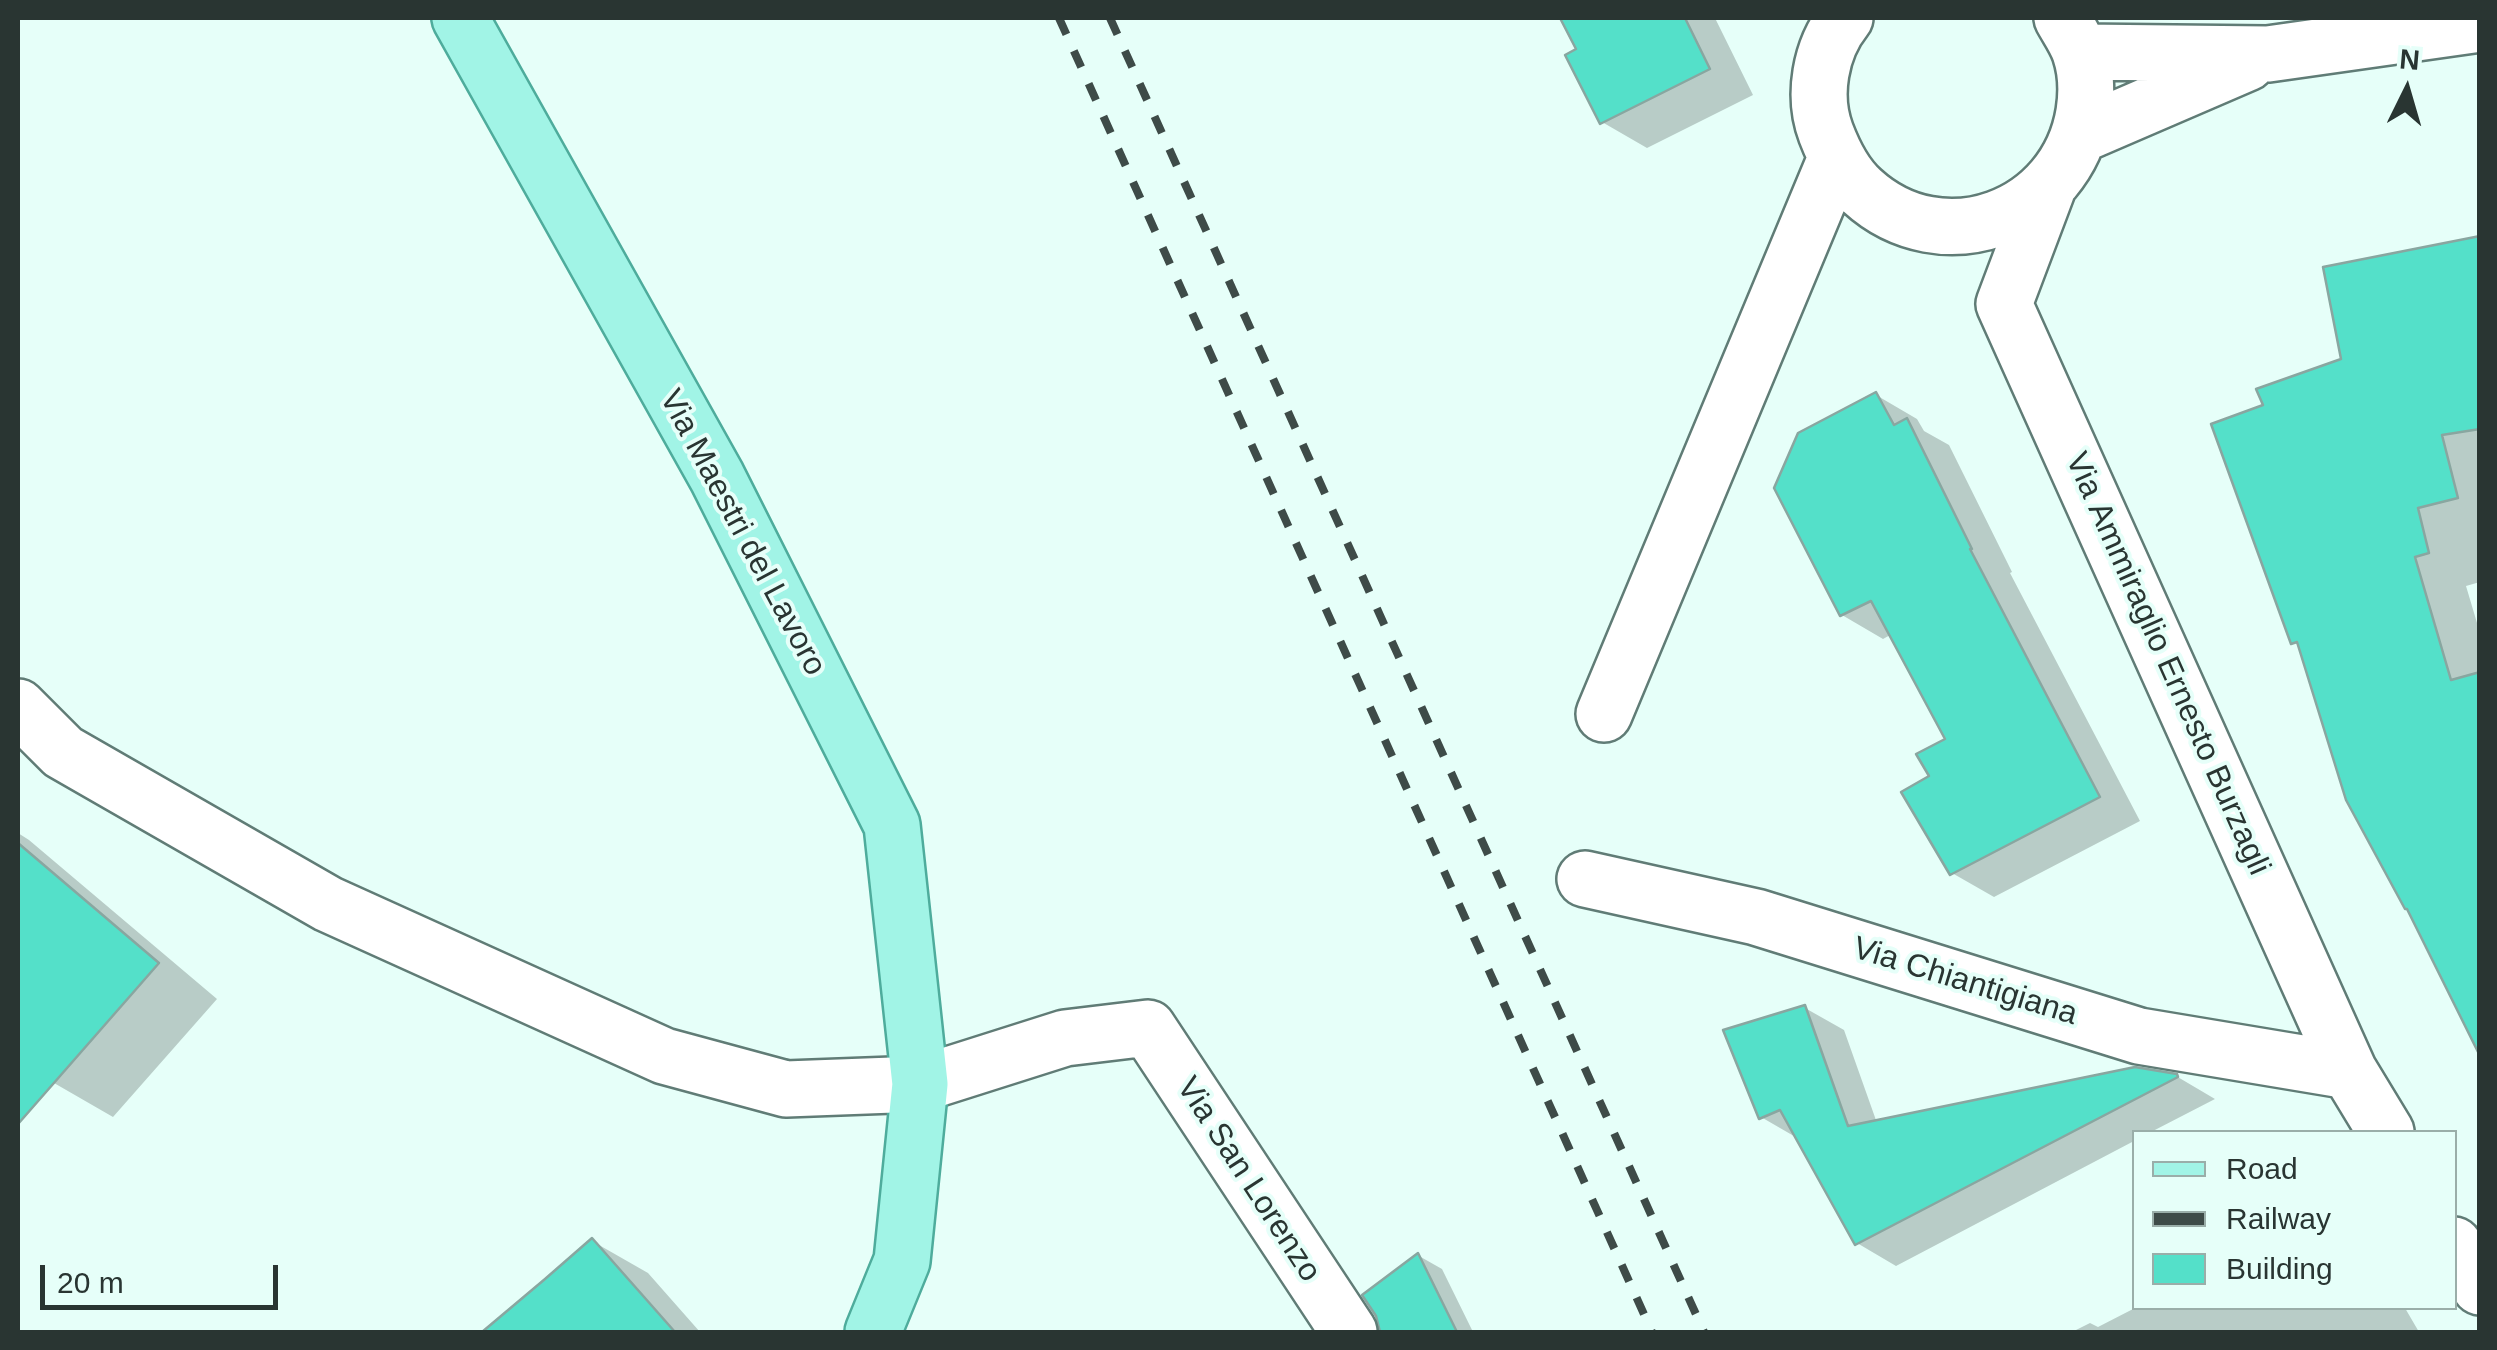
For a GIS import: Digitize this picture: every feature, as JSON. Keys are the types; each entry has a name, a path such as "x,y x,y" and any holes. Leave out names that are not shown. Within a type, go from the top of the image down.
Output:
{"main road":[{"name":"Via Maestri del Lavoro","path":"460,18 717,477 892,824 920,1084"},
{"path":"872,1332 902,1261 920,1084"}],"street":[{"name":"Via Ammiraglio Ernesto Burzagli","path":"1806,18 1820,72 1820,117 1836,158 1861,191 1894,214 1933,226 1974,226 2013,213 2047,190"},
{"name":"Via Ammiraglio Ernesto Burzagli","path":"1820,72 1836,30 1845,18"},
{"path":"2071,35 2268,54 2480,24"},
{"name":"Via Ammiraglio Ernesto Burzagli","path":"2071,35 2087,94 2080,134 2066,164 2047,190 2004,304 2349,1071 2385,1130"},
{"path":"2080,134 2268,54"},
{"path":"1604,714 1836,158"},
{"path":"18,707 63,752 328,904 664,1056 786,1089 920,1084"},
{"name":"Via Chiantigiana","path":"1585,878 1756,917 2139,1036 2349,1071"},
{"name":"Via San Lorenzo","path":"920,1084 1066,1038 1148,1028 1349,1332"},
{"path":"2457,1250 2480,1287"}],"building":[{"path":"1560,18 1685,18 1710,69 1600,124 1565,55 1576,49"},
{"path":"2480,236 2480,429 2442,435 2458,498 2418,508 2429,553 2415,557 2451,680 2480,672 2480,1056 2407,909 2346,800 2297,642 2291,644 2211,424 2263,405 2256,389 2341,359 2323,267"},
{"path":"1876,392 1894,425 1907,418 1970,549 2100,797 1950,875 1901,792 1929,776 1916,754 1945,739 1871,601 1840,616 1774,488 1798,433"},
{"path":"18,843 159,963 18,1124"},
{"path":"1805,1005 1848,1126 2135,1067 2178,1077 1855,1245 1780,1110 1759,1119 1723,1030"},
{"path":"592,1238 675,1332 482,1332 545,1279"},
{"path":"1418,1253 1457,1332 1380,1332 1376,1316 1362,1295"}],"railway":[{"path":"1059,18 1652,1332"},
{"path":"1110,18 1704,1332"}]}
